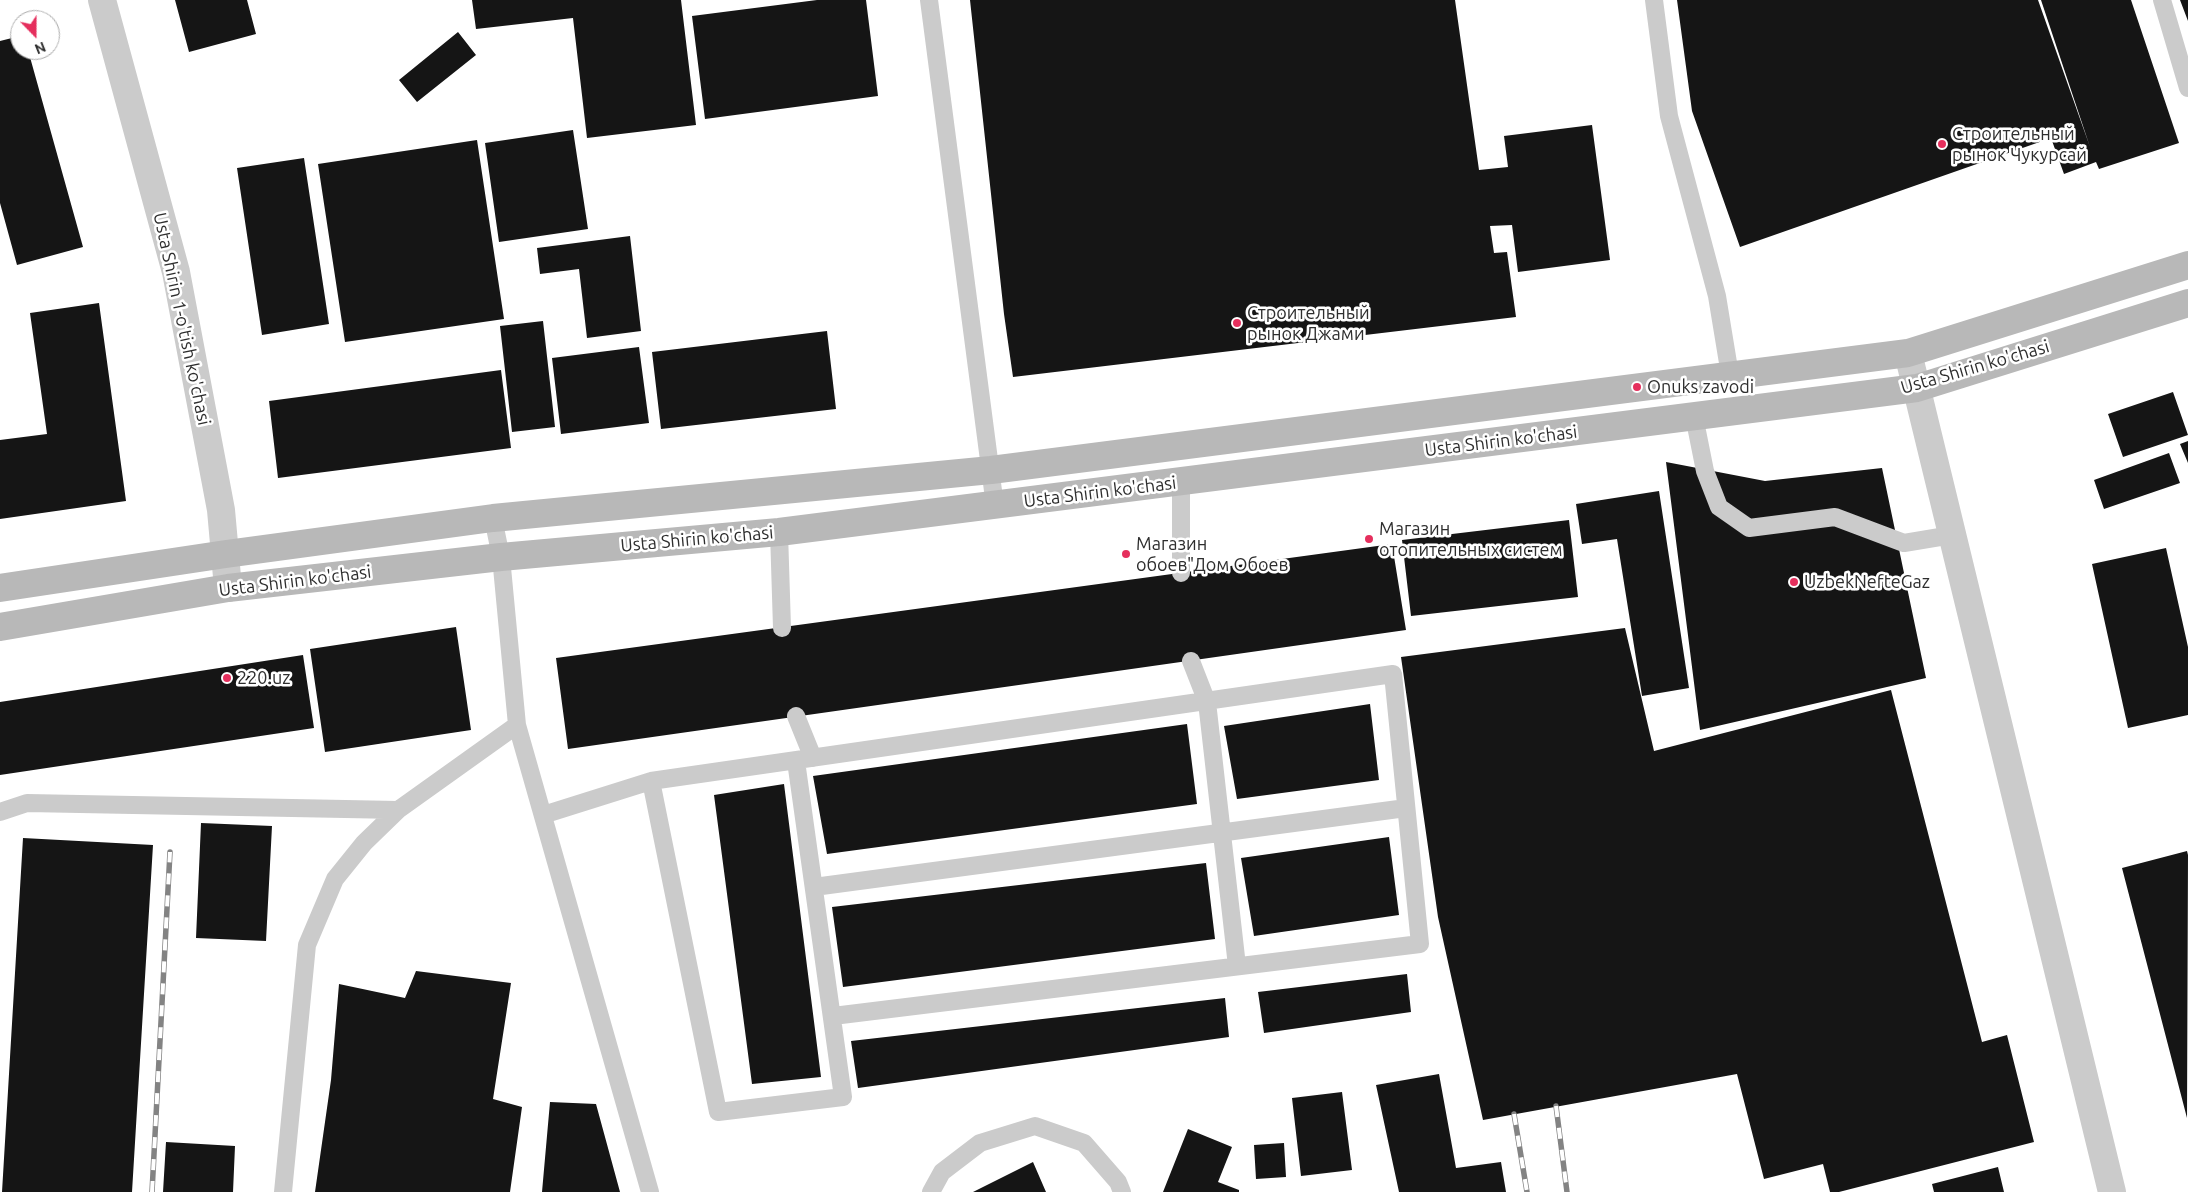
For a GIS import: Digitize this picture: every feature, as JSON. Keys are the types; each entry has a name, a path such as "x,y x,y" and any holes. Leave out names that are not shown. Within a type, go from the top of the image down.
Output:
{"main road":[{"name":"Usta Shirin ko'chasi","path":"0,588 226,554 493,518 991,470 1908,353 2188,265"},
{"name":"Usta Shirin ko'chasi","path":"0,627 228,588 501,557 779,532 1917,388 2188,302"}],"street":[{"name":"Usta Shirin 1-o'tish ko'chasi","path":"102,0 176,272 221,510 228,588"},
{"path":"1908,353 2112,1192"}],"lane":[{"path":"929,0 995,506"},
{"path":"1654,0 1670,116 1717,296 1730,375"},
{"path":"2162,0 2188,88"},
{"path":"1694,416 1705,471 1719,507 1749,528 1836,517 1904,543 1952,535"},
{"path":"1181,482 1181,573"},
{"path":"493,518 501,557 517,725 650,1192"},
{"path":"779,532 782,628"},
{"path":"1191,660 1207,702 1237,966"},
{"path":"543,815 651,781 1393,674 1420,944 833,1016"},
{"path":"651,781 718,1112 843,1097 814,887 805,759 796,716"},
{"path":"282,1192 308,945 335,880 364,843 398,810 517,725"},
{"path":"0,812 27,803 398,810"},
{"path":"814,887 1406,808"},
{"path":"931,1192 942,1172 980,1143 1035,1126 1084,1143 1118,1182 1122,1192"}],"building":[{"path":"175,0 247,0 256,34 189,52"},
{"path":"472,0 681,0 696,125 587,138 573,18 476,29"},
{"path":"817,0 866,0 878,96 705,119 692,16"},
{"path":"970,0 1455,0 1479,170 1508,167 1504,136 1592,125 1610,260 1518,272 1512,225 1490,226 1494,253 1507,252 1516,317 1013,377 1004,314"},
{"name":"Строительный рынок Чукурсай","path":"1677,0 2038,0 2090,147 2041,0 2131,0 2179,143 2099,169 2096,162 2064,174 2051,138 1740,247 1692,111"},
{"path":"2180,0 2188,0 2188,21"},
{"path":"458,32 476,55 417,102 399,80"},
{"path":"10,38 10,60 31,60 83,247 17,265 0,203 0,41"},
{"path":"573,130 588,229 499,242 485,143"},
{"path":"477,140 504,319 345,342 318,164"},
{"path":"304,158 329,324 262,335 237,168"},
{"path":"630,236 641,331 587,338 579,269 540,274 537,248"},
{"path":"99,303 126,501 0,519 0,440 47,434 30,313"},
{"path":"543,321 555,427 512,432 500,326"},
{"path":"827,331 836,409 661,429 652,352"},
{"path":"639,347 649,423 561,434 552,358"},
{"path":"501,370 511,448 278,478 269,401"},
{"path":"2173,392 2188,435 2123,457 2108,414"},
{"path":"2188,441 2188,463 2180,444"},
{"path":"2169,453 2180,483 2104,509 2094,480"},
{"name":"UzbekNefteGaz","path":"1666,462 1765,481 1882,468 1926,678 1700,730"},
{"path":"1659,491 1689,688 1642,696 1617,539 1582,544 1576,504"},
{"path":"1569,520 1578,597 1411,616 1402,540"},
{"path":"1392,544 1406,630 568,749 556,658"},
{"path":"2166,548 2188,647 2188,715 2128,728 2092,564"},
{"path":"456,627 471,730 325,752 310,649"},
{"path":"1625,628 1654,751 1891,690 1982,1042 2007,1035 2034,1142 1839,1192 1830,1192 1823,1164 1764,1179 1737,1074 1483,1120 1438,917 1401,657"},
{"path":"303,655 314,728 0,775 0,702"},
{"path":"1370,704 1379,780 1237,799 1224,726"},
{"path":"1187,724 1197,804 827,854 813,776"},
{"path":"784,784 821,1077 752,1084 714,795"},
{"path":"201,823 272,826 266,941 196,938"},
{"path":"1389,837 1399,915 1254,936 1241,858"},
{"path":"23,838 153,845 132,1192 2,1192"},
{"path":"2187,851 2188,855 2187,1118 2122,868"},
{"path":"1206,863 1215,939 843,987 832,907"},
{"path":"416,971 511,983 493,1099 522,1107 510,1192 315,1192 331,1080 339,984 405,998"},
{"path":"1407,974 1411,1012 1264,1033 1258,992"},
{"path":"1225,998 1229,1037 858,1088 851,1041"},
{"path":"1439,1074 1456,1168 1501,1162 1506,1192 1399,1192 1376,1085"},
{"path":"1342,1092 1352,1170 1301,1176 1292,1098"},
{"path":"550,1102 596,1104 620,1192 542,1192"},
{"path":"1188,1129 1232,1147 1218,1182 1239,1190 1239,1192 1163,1192"},
{"path":"166,1142 235,1146 233,1192 163,1192"},
{"path":"1284,1143 1286,1177 1256,1179 1254,1145"},
{"path":"1033,1162 1046,1192 973,1192"},
{"path":"1998,1167 2004,1192 1934,1192 1932,1184"}],"railway":[{"path":"152,1192 170,852"},
{"path":"1556,1106 1567,1192"},
{"path":"1514,1114 1527,1192"}],"place":[{"name":"Строительный рынок Чукурсай","path":"1942,144"},
{"name":"Строительный рынок Джами","path":"1237,323"},
{"name":"Onuks zavodi","path":"1637,387"},
{"name":"Магазин отопительных систем","path":"1369,539"},
{"name":"Магазин обоев\"Дом Обоев","path":"1126,554"},
{"name":"UzbekNefteGaz","path":"1794,582"},
{"name":"220.uz","path":"227,678"}]}
